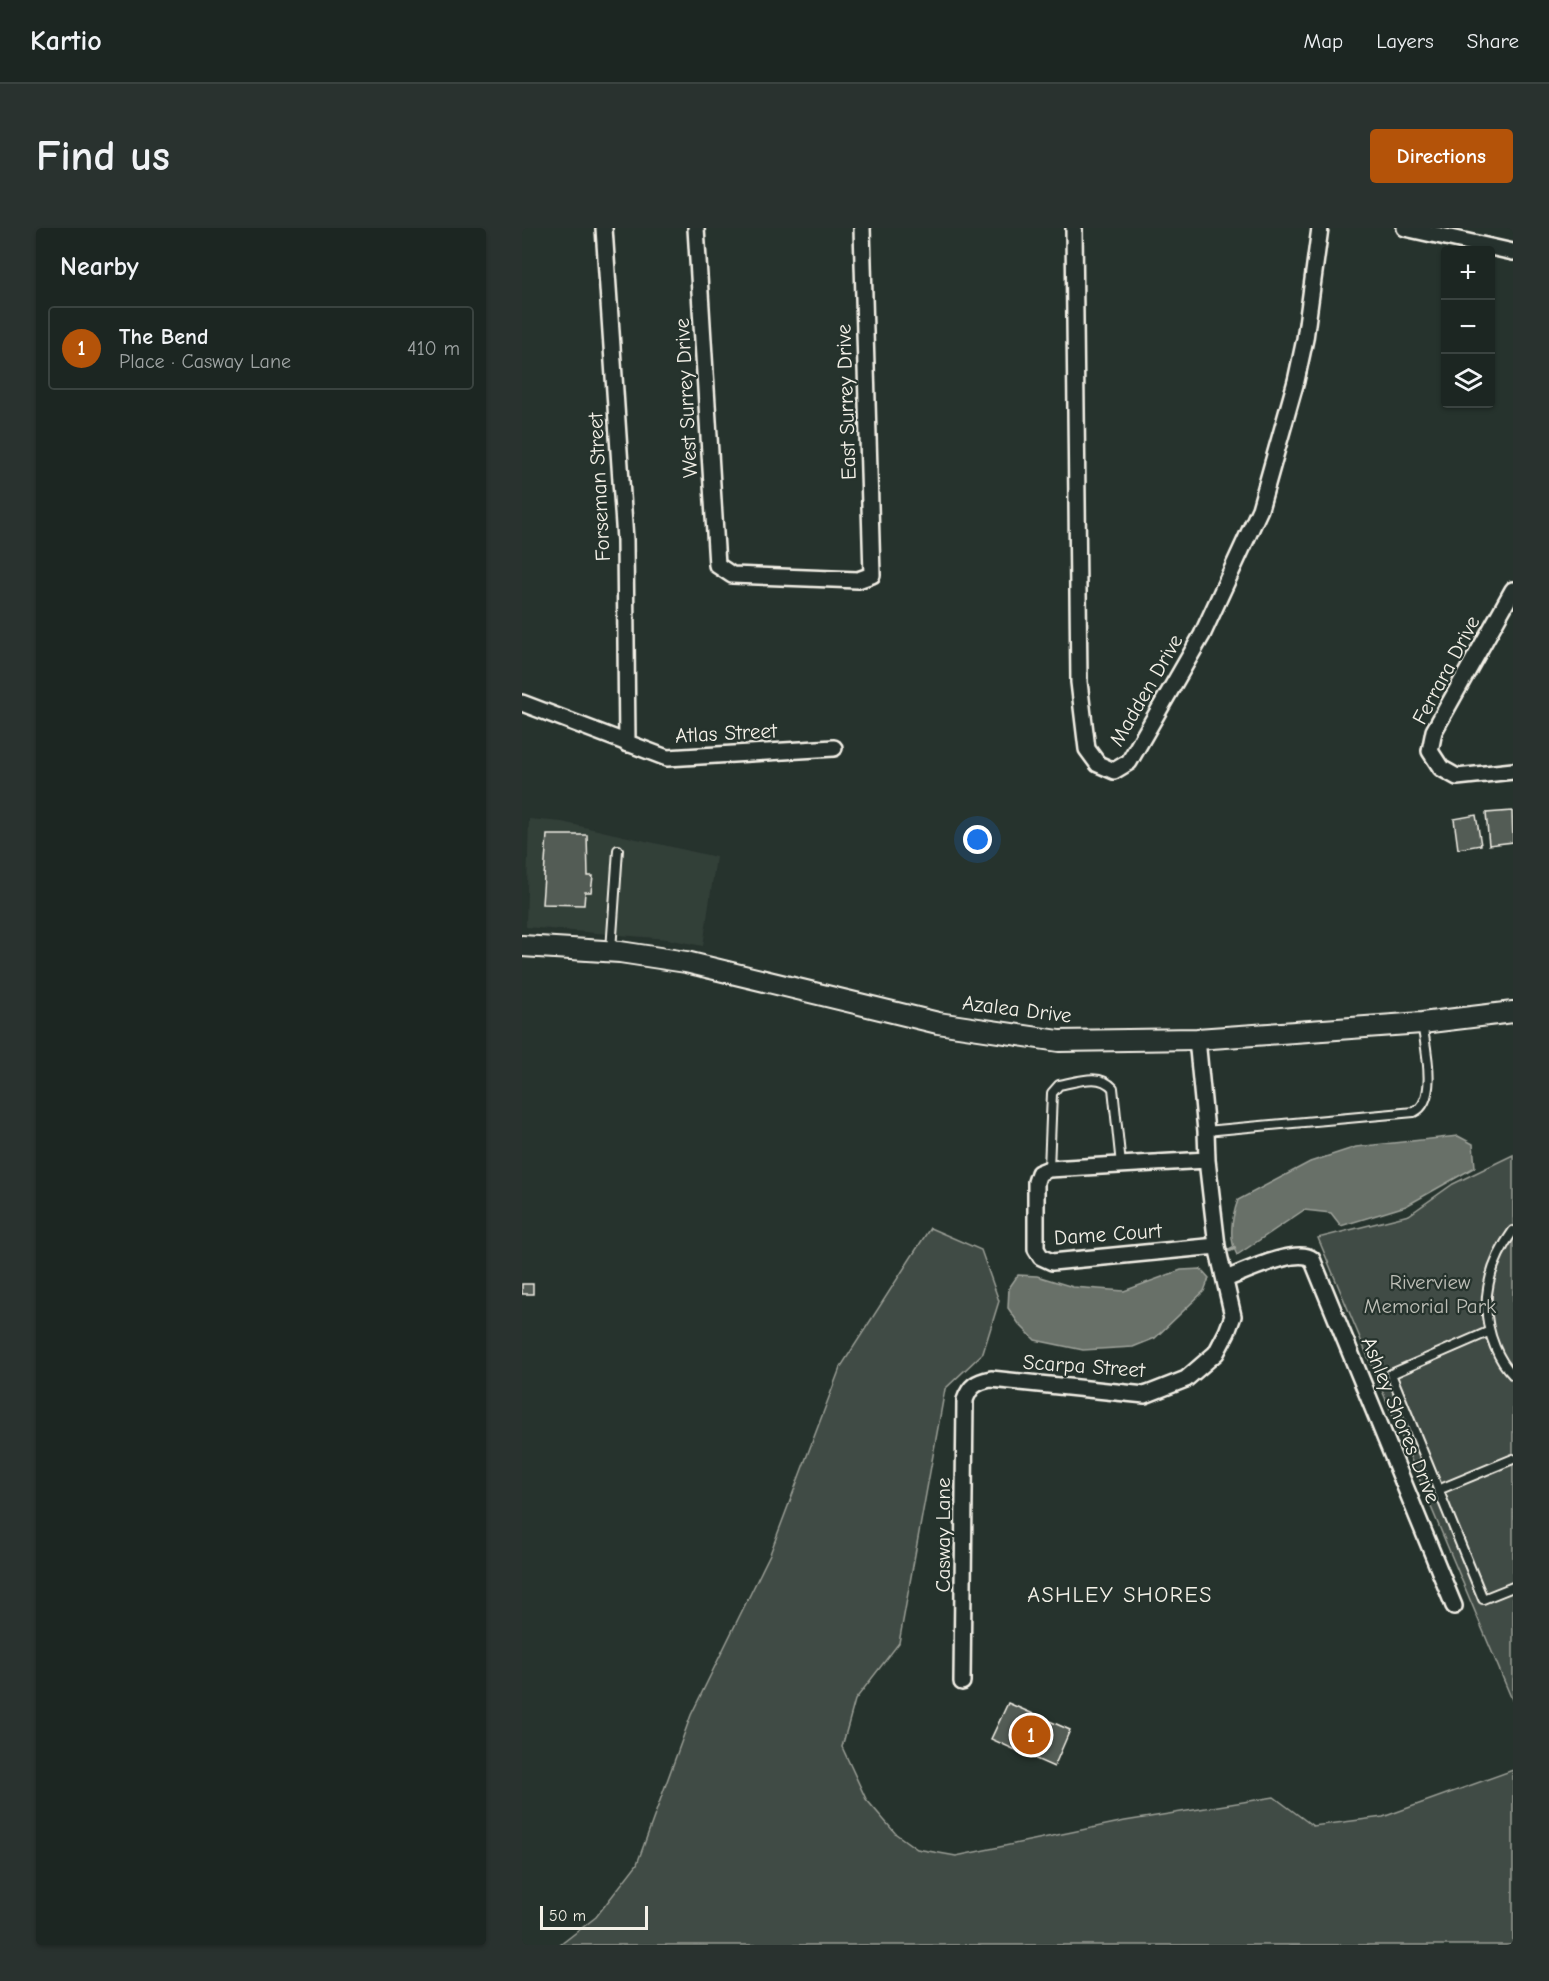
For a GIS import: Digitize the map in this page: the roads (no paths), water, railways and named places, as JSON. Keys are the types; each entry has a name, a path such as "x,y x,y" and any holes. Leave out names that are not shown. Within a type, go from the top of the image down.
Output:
{"street":[{"name":"Forseman Street","path":"604,228 625,540 627,744"},
{"name":"West Surrey Drive","path":"696,228 717,565 732,575 858,580 872,575"},
{"name":"East Surrey Drive","path":"861,228 872,575"},
{"name":"Madden Drive","path":"1074,228 1079,682 1087,749 1098,764 1114,771 1129,762 1202,635 1260,510 1305,339 1320,228"},
{"path":"1405,228 1423,230 1513,252"},
{"name":"Ferrara Drive","path":"1513,590 1434,731 1431,750 1441,768 1457,777 1513,771"},
{"name":"Atlas Street","path":"522,703 667,758 834,748"},
{"name":"Azalea Drive","path":"522,946 611,952 686,962 949,1025 1059,1041 1197,1039 1422,1023 1513,1012"},
{"path":"1197,1039 1217,1246 1226,1279"},
{"path":"1049,1169 1207,1161"},
{"name":"Dame Court","path":"1049,1169 1040,1173 1036,1182 1036,1249 1041,1257 1052,1262 1217,1246"},
{"name":"Ashley Shores Drive","path":"1226,1279 1293,1255 1307,1254 1312,1259 1455,1606"},
{"name":"Scarpa Street","path":"969,1390 978,1382 991,1379 1145,1395 1186,1379 1216,1353 1227,1332 1233,1316 1226,1279"},
{"name":"Casway Lane","path":"962,1682 965,1400 969,1390"}],"lane":[{"path":"611,952 618,850"},
{"path":"1206,1131 1414,1112 1425,1103 1430,1089 1422,1023"},
{"path":"1049,1169 1052,1093 1059,1084 1097,1078 1107,1082 1113,1088 1121,1165"},
{"path":"1513,1231 1502,1248 1486,1292 1485,1312 1488,1332 1498,1353 1513,1375"},
{"path":"1488,1332 1391,1374 1483,1599 1513,1587"},
{"path":"1438,1490 1513,1459"}],"waterway":[{"path":"1230,1250 1234,1248"}],"place":[{"name":"The Bend","path":"1031,1735"}],"district":[{"name":"ASHLEY SHORES","path":"1120,1595"}],"park label":[{"name":"Riverview Memorial Park","path":"1430,1294"}]}
